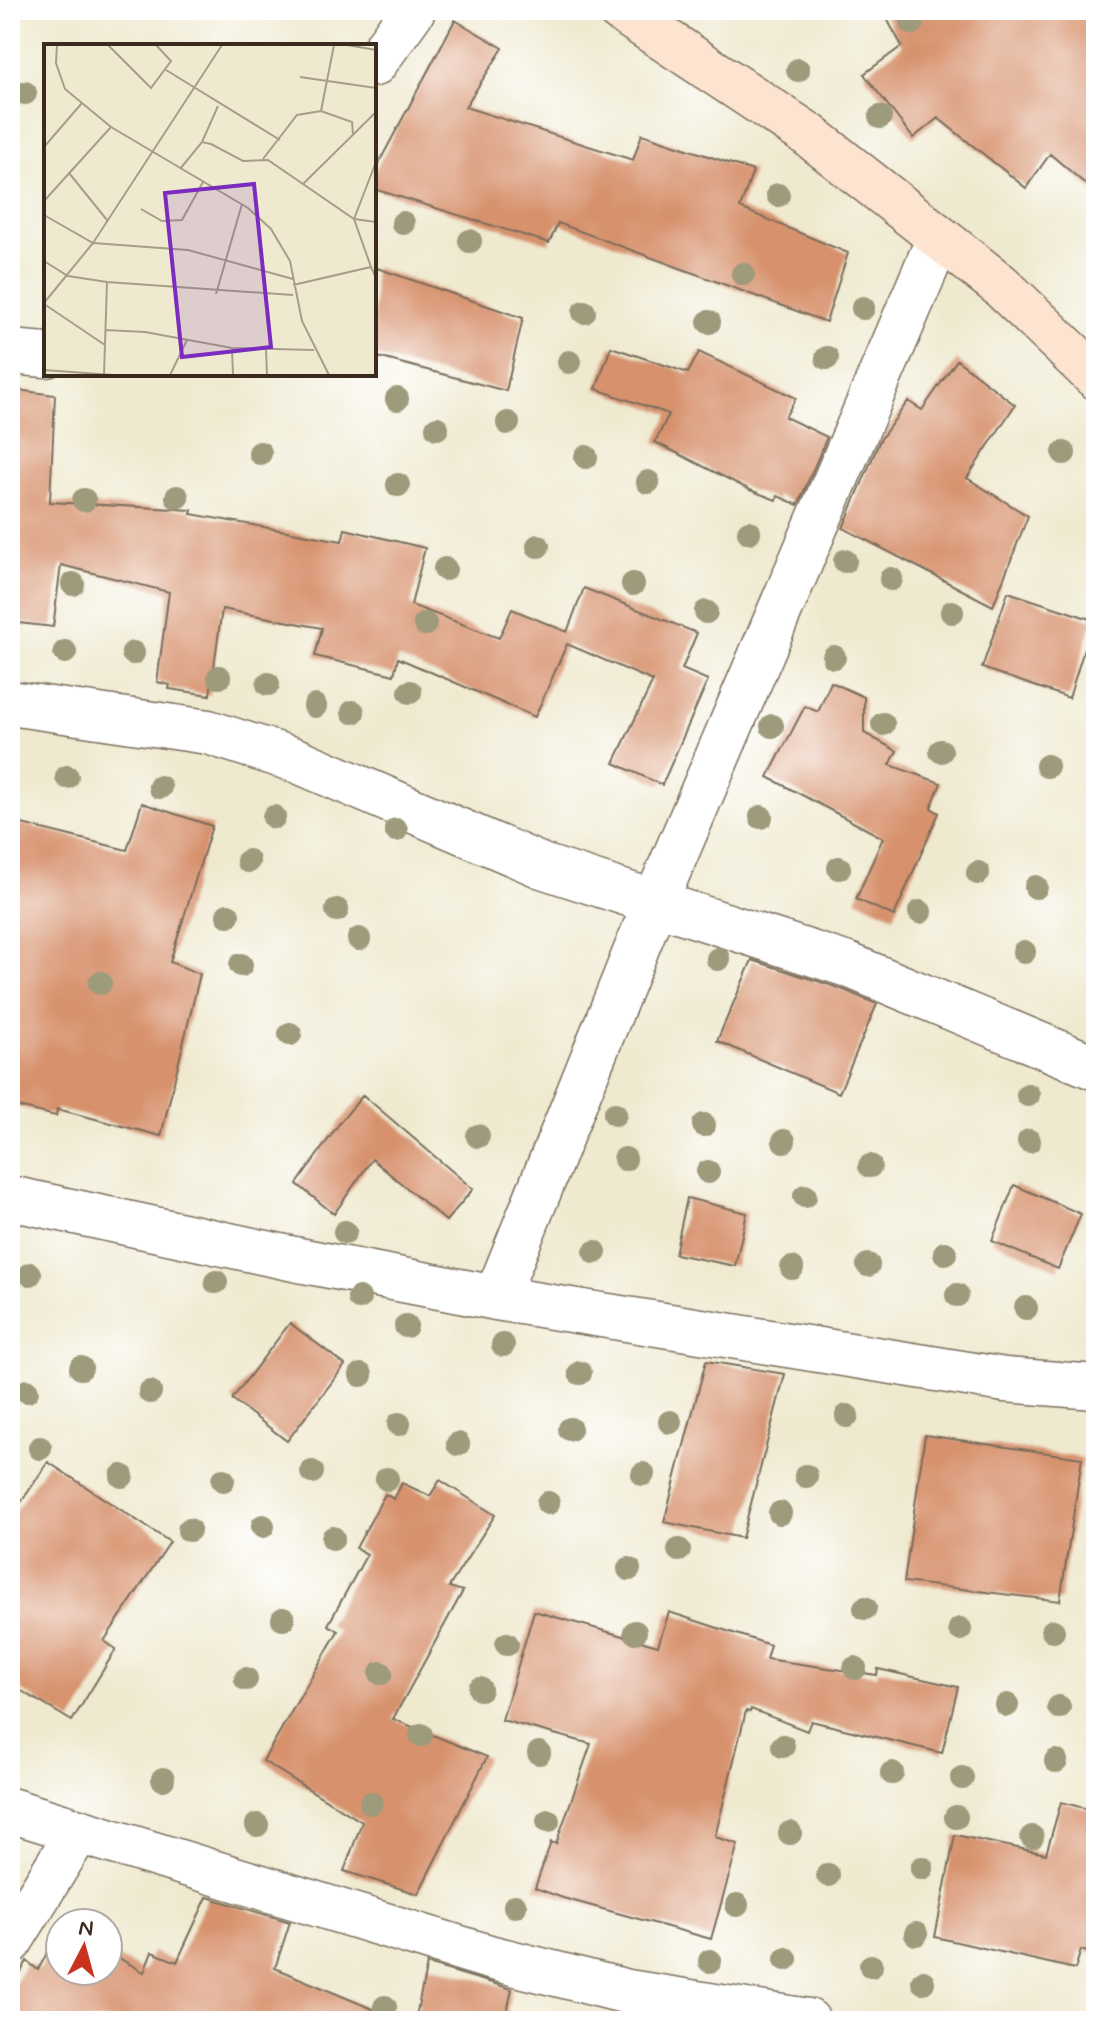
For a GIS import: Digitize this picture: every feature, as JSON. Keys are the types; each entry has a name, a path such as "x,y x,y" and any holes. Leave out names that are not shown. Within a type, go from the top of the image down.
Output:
{"street":[{"path":"376,61 413,10"},
{"path":"620,10 809,135 1000,285 1096,377"},
{"path":"496,1298 655,903 939,238"},
{"path":"10,352 44,355"},
{"path":"10,703 208,732 298,761 542,866 848,965 1096,1068"},
{"path":"10,1198 299,1260 496,1298 1005,1380 1096,1387"},
{"path":"10,1810 489,1957 627,2007 808,2021"},
{"path":"10,1942 78,1832"}],"building":[{"path":"882,10 1096,10 1096,193 1050,154 1026,188 938,118 913,138 864,74 902,46"},
{"path":"455,20 503,48 465,107 633,160 642,134 753,171 740,208 848,253 826,322 558,223 549,243 376,190 376,168"},
{"path":"376,268 523,318 506,391 376,357"},
{"path":"611,347 688,373 699,352 796,398 785,417 827,437 798,505 778,496 776,500 750,490 655,442 669,414 596,389"},
{"path":"957,360 1015,405 967,478 1028,516 993,606 843,528 880,440 908,401 922,410"},
{"path":"10,389 55,395 50,502 192,510 191,514 342,541 345,529 425,548 411,605 499,638 512,609 567,632 584,588 697,633 682,669 708,680 662,785 614,763 653,681 567,644 535,717 398,658 394,675 315,656 322,628 222,609 210,695 169,689 170,685 157,682 169,592 61,565 53,627 10,622"},
{"path":"1008,592 1093,620 1069,698 982,668"},
{"path":"831,682 864,697 864,733 897,751 890,765 941,783 931,808 939,813 894,916 856,899 883,838 768,777 805,706 818,712"},
{"path":"142,803 212,826 170,962 200,974 161,1136 57,1109 56,1116 10,1105 10,821 127,850"},
{"path":"752,960 839,988 877,1004 839,1093 717,1041"},
{"path":"363,1095 473,1189 446,1221 372,1159 334,1214 297,1184"},
{"path":"1014,1185 1081,1214 1058,1269 992,1241"},
{"path":"687,1198 747,1213 735,1266 675,1254"},
{"path":"290,1323 345,1365 287,1441 232,1399"},
{"path":"706,1361 785,1374 742,1538 664,1522"},
{"path":"925,1435 1082,1458 1060,1601 904,1582"},
{"path":"48,1462 170,1542 104,1641 116,1649 72,1721 10,1684 10,1519"},
{"path":"440,1480 495,1515 449,1587 463,1591 393,1719 487,1757 418,1894 344,1871 362,1822 263,1761 338,1631 328,1625 367,1554 356,1548 385,1494 394,1499 402,1483 430,1496"},
{"path":"534,1611 658,1646 669,1612 770,1645 766,1659 877,1675 878,1669 958,1687 942,1753 811,1721 807,1731 751,1709 750,1712 746,1711 715,1837 738,1844 711,1939 563,1898 535,1888 551,1842 556,1844 591,1744 502,1720"},
{"path":"1061,1802 1096,1811 1096,1955 1081,1950 1075,1969 935,1937 955,1835 1046,1854"},
{"path":"207,1897 290,1922 275,1968 401,2021 10,2021 10,1992 27,1961 38,1970 44,1959 44,1987 124,1987 124,1961 144,1972 152,1952 177,1962"},
{"path":"427,1964 512,1989 505,2021 415,2021"}]}
